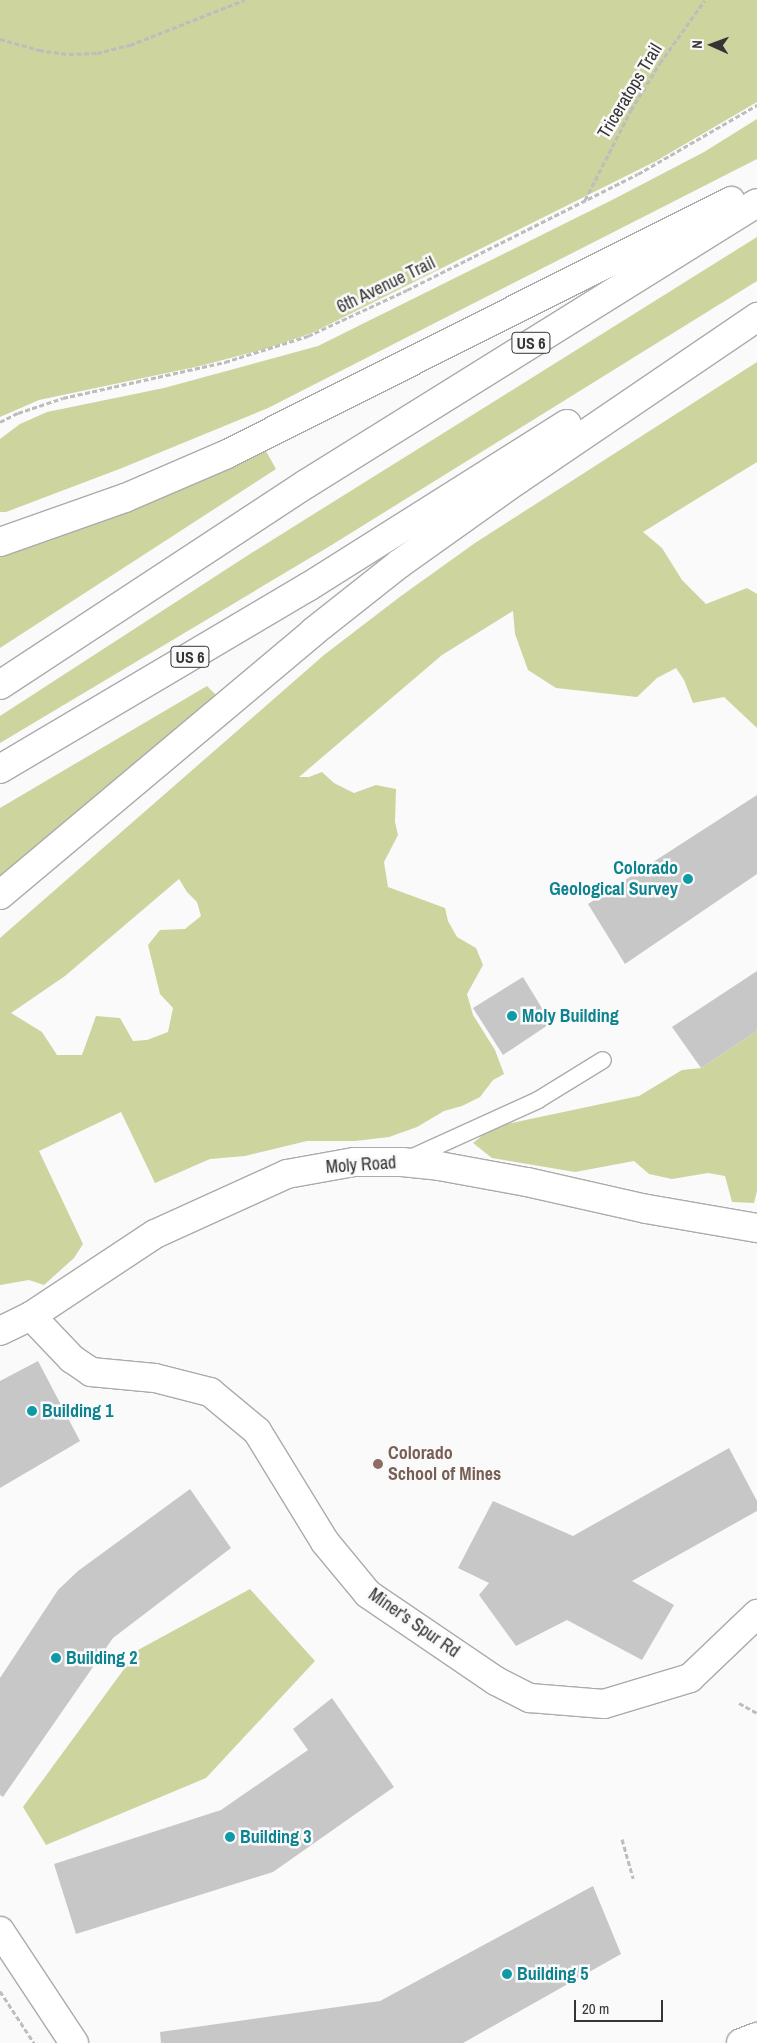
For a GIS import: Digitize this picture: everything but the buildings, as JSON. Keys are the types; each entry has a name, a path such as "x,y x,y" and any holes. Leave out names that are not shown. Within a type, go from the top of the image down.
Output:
{"main road":[{"path":"0,542 125,498 227,454 757,188"},
{"name":"US 6","path":"0,685 306,484 757,204"},
{"name":"US 6","path":"0,770 284,602 757,307"},
{"path":"0,896 285,656 400,564 516,481 757,317"},
{"name":"Moly Road","path":"0,1331 31,1316 138,1243 287,1174 354,1162 402,1162 488,1175 647,1209 757,1228"},
{"name":"Miner's Spur Rd","path":"31,1316 72,1359 91,1372 155,1378 210,1392 257,1432 325,1542 368,1594 496,1681 530,1698 604,1704 690,1678 757,1614"},
{"path":"0,1931 74,2043"},
{"path":"741,2043 757,2037"}],"lane":[{"path":"402,1162 538,1100 603,1060"}],"path":[{"path":"0,39 38,50 68,54 97,54 130,45 244,0"},
{"name":"Triceratops Trail","path":"585,200 631,110 660,63 705,0"},
{"name":"6th Avenue Trail","path":"0,422 25,410 64,398 225,362 302,338 407,290 638,174 757,105"},
{"path":"739,1703 757,1713"},
{"path":"622,1839 633,1878"},
{"path":"0,1991 34,2043"}],"green space":[{"path":"0,0 757,0 757,102 656,161 312,333 265,349 200,366 39,400 0,417"},
{"path":"757,119 757,159 268,408 122,468 6,512 0,512 0,439 20,424 47,412 164,388 318,346 614,199 704,152"},
{"path":"757,237 757,281 330,546 0,743 0,716 253,552"},
{"path":"757,362 757,462 643,532 662,548 682,580 706,604 747,588 757,594 757,728 724,697 693,703 684,680 676,668 657,678 637,697 556,688 528,670 515,634 513,611 442,655 299,777 309,777 322,772 334,783 354,793 376,785 396,789 395,822 398,835 384,862 388,887 445,908 448,921 457,937 476,948 483,965 467,994 473,1015 495,1050 504,1074 493,1080 480,1097 462,1106 444,1111 417,1127 389,1137 355,1141 307,1141 245,1156 210,1159 155,1183 121,1112 39,1151 83,1244 74,1258 44,1285 29,1280 0,1285 0,938 324,655 401,596 475,543","holes":["179,879 187,892 197,902 201,916 185,929 160,930 148,945 160,994 173,1008 168,1032 147,1040 133,1041 120,1018 96,1016 82,1055 57,1055 42,1032 11,1013 65,976"]},
{"path":"266,451 276,469 0,648 0,557 131,509"},
{"path":"207,686 216,695 0,881 0,808"},
{"path":"757,1031 757,1191 754,1203 732,1202 725,1176 708,1173 672,1179 649,1174 634,1161 575,1172 492,1158 473,1143 493,1127 639,1096 682,1070 701,1068"},
{"path":"250,1589 315,1661 206,1778 46,1845 23,1807 138,1650"}],"place":[{"name":"Colorado Geological Survey","path":"688,879"},
{"name":"Moly Building","path":"512,1016"},
{"name":"Building 1","path":"32,1411"},
{"name":"Colorado School of Mines","path":"378,1464"},
{"name":"Building 2","path":"56,1658"},
{"name":"Building 3","path":"230,1837"},
{"name":"Building 5","path":"507,1974"}]}
